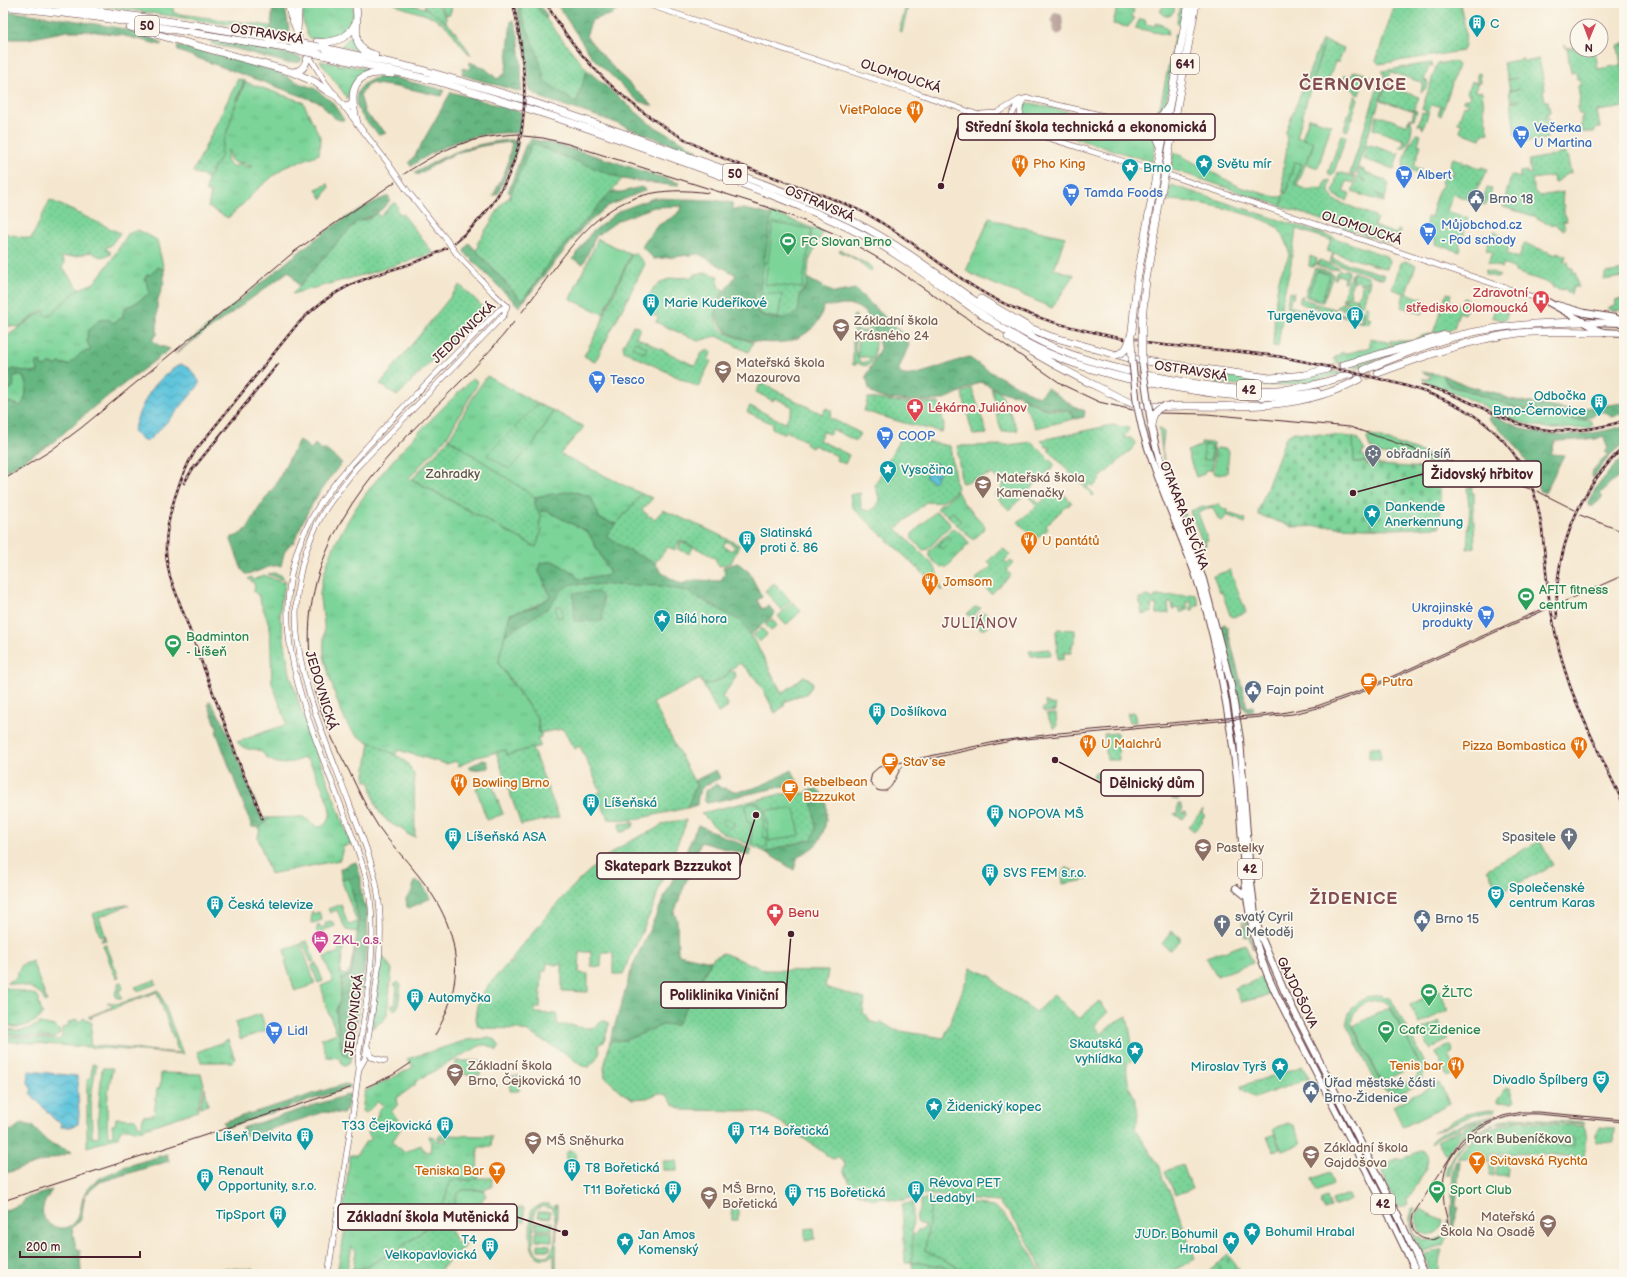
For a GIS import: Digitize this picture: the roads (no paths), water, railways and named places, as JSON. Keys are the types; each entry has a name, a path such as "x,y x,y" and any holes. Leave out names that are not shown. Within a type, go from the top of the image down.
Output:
{"highway":[{"name":"OSTRAVSKÁ","path":"43,3 318,45 401,65 442,80"},
{"path":"298,34 298,12 300,3"},
{"name":"50","path":"355,3 357,11 357,40 362,48 369,53 401,65"},
{"name":"641","path":"1161,146 1189,3"},
{"name":"641","path":"1171,137 1196,3"},
{"name":"OSTRAVSKÁ","path":"3,6 97,17 323,55 460,84 609,128 810,202 871,231 932,270 1000,318 1043,343 1129,375 1084,367 1043,351 1006,330 877,243 826,217 691,165 524,104"},
{"name":"50","path":"97,17 292,72 315,82 335,95"},
{"name":"50","path":"318,45 345,37 352,31 356,20"},
{"path":"292,72 302,70 309,59"},
{"name":"50","path":"356,123 352,104 352,94 355,86 362,78 370,74 390,74 442,80"},
{"path":"1144,125 1155,121 1162,116 1170,101"},
{"path":"345,107 352,104"},
{"path":"1144,125 1156,135 1161,146"},
{"name":"OTAKARA ŠEVČÍKA","path":"1142,361 1142,320 1146,280 1171,137"},
{"name":"OTAKARA ŠEVČÍKA","path":"1132,359 1132,318 1137,280 1161,146"},
{"name":"42","path":"932,270 1030,328 1082,346 1115,355 1142,361 1270,378 1305,376 1328,369"},
{"name":"42","path":"950,292 988,323 1029,350 1088,382 1137,405 1164,406"},
{"path":"1343,365 1408,344 1458,332 1501,325 1582,322"},
{"path":"1364,370 1420,348 1455,337 1493,328 1520,325"},
{"path":"1115,355 1120,354 1126,349 1132,331"},
{"path":"1378,373 1440,350 1481,339 1521,333 1602,332"},
{"name":"OSTRAVSKÁ","path":"1164,406 1226,407 1271,405 1309,399 1346,386 1362,378 1334,388 1307,394 1269,397 1247,397 1209,393 1147,379 1211,386 1269,390 1303,388 1351,374"},
{"path":"1152,428 1155,412 1158,408 1164,406"}],"main road":[{"path":"286,3 298,34"},
{"path":"291,3 298,34"},
{"name":"OLOMOUCKÁ","path":"643,3 917,93 1007,125 1151,170"},
{"path":"309,59 456,253 483,283 507,306"},
{"path":"974,114 997,113 1019,100 1028,98 1144,125 1160,126 1171,137"},
{"path":"1007,125 1016,107 1024,100 1035,99"},
{"path":"1024,100 1020,106 1020,117 1037,134"},
{"path":"1165,130 1173,125"},
{"name":"OLOMOUCKÁ","path":"1169,175 1548,302"},
{"path":"1548,302 1602,332 1624,333"},
{"path":"1548,302 1585,313 1615,318 1624,323"},
{"name":"JEDOVNICKÁ","path":"359,1069 364,1061 378,972 381,934 380,907 371,861 316,715 300,657 296,616 298,588 302,566 316,528 339,489 356,468 504,315 507,306"},
{"name":"JEDOVNICKÁ","path":"328,1274 359,1069 358,1058 373,934 370,898 362,863 304,705 293,667 288,636 287,609 294,562 301,540 308,525 333,485 388,424 499,310 507,306"},
{"path":"1582,322 1624,323"},
{"name":"OTAKARA ŠEVČÍKA","path":"1132,359 1137,405 1142,428 1163,494 1192,566 1205,607 1218,657 1228,720"},
{"name":"OTAKARA ŠEVČÍKA","path":"1142,361 1147,406 1160,465 1170,495 1203,579 1225,660 1237,719"},
{"name":"GAJDOŠOVA","path":"1237,719 1252,890 1259,932 1284,993 1414,1249 1424,1274"},
{"name":"GAJDOŠOVA","path":"1228,720 1238,790 1247,897 1255,940 1271,982 1417,1274"},
{"path":"1236,888 1247,897"},
{"path":"367,1042 370,1056 373,1059 385,1061"}],"water":[{"path":"181,364 190,369 199,381 199,385 173,416 148,441 142,439 133,432 145,401 156,384"},
{"path":"933,463 938,464 940,472 938,476 935,476 937,478 934,482 925,477 928,471 927,465"},
{"path":"29,1071 77,1076 79,1114 78,1124 71,1127 61,1127 61,1123 55,1120 30,1093 32,1090 28,1083"}],"tunnel":[{"path":"1327,369 1343,365"},
{"path":"1351,374 1364,370"},
{"path":"1128,371 1146,375"},
{"path":"1365,377 1378,373"}],"tram line":[{"path":"404,174 446,150 473,140 487,137 520,134"},
{"path":"523,136 543,138 568,144 767,207 838,235 890,265 1063,385 1099,402 1133,410"},
{"path":"3,480 50,451 81,428 295,251 395,182"},
{"path":"522,312 578,239 597,220 619,205 644,195 673,191 709,193"},
{"path":"435,1035 446,1014 452,993 455,972 455,952 450,933 443,913 432,894 387,839 374,820 327,727 315,691 312,671 309,631 311,611 314,591 326,553 342,519 363,488 386,459 464,378 514,322"},
{"path":"1158,413 1206,414 1350,427 1530,489"},
{"path":"1537,491 1575,510"},
{"path":"1580,515 1624,532"},
{"path":"1561,603 1624,575"},
{"path":"1547,607 1362,690 1317,706 1282,713 1059,733 1000,741 879,767 872,773 870,782 877,790 887,790 894,782 902,767 906,764 1015,740 1293,714 1321,707 1362,692 1547,609"},
{"path":"366,1087 393,1075 411,1063"},
{"path":"3,1201 350,1088"},
{"path":"1624,1120 1538,1112 1521,1112 1503,1116 1484,1124 1471,1131 1460,1142 1414,1213 1412,1221 1413,1229 1418,1235 1429,1240 1439,1238 1444,1233 1447,1227 1447,1218 1444,1206 1443,1189 1447,1165 1459,1146 1468,1137 1489,1124 1501,1119 1525,1114 1624,1122"}],"railway":[{"path":"455,242 481,218 500,191 513,163 521,133 524,102 523,69 513,3"},
{"path":"546,3 563,31 583,56 605,79 629,101 654,120 682,137 710,152 740,165 819,193 865,213 895,231 950,271 996,300 1049,321 1124,339"},
{"path":"262,818 254,796 244,776 170,577 166,557 166,538 174,499 189,461 195,451 295,327 310,312 327,298 355,283 416,262 446,248"},
{"path":"1145,343 1243,352 1275,356 1315,364 1411,387 1462,408 1485,423 1504,442 1521,465 1534,493 1541,523 1549,600 1562,660 1582,716 1624,805"},
{"path":"184,483 192,470 278,364"},
{"path":"1422,385 1454,395 1504,418 1534,428 1564,431 1579,430 1624,421"},
{"path":"1557,618 1559,571 1571,525 1581,503 1593,483 1607,464 1624,447"}],"place":[{"name":"C","path":"1477,38"},
{"name":"VietPalace","path":"915,124"},
{"name":"Večerka U Martina","path":"1521,149"},
{"name":"Pho King","path":"1020,178"},
{"name":"Světu mír","path":"1204,178"},
{"name":"Brno","path":"1130,182"},
{"name":"Střední škola technická a ekonomická","path":"941,186"},
{"name":"Albert","path":"1404,189"},
{"name":"Tamda Foods","path":"1071,207"},
{"name":"Brno 18","path":"1476,213"},
{"name":"Můjobchod.cz - Pod schody","path":"1428,246"},
{"name":"FC Slovan Brno","path":"788,256"},
{"name":"Zdravotní středisko Olomoucká","path":"1541,314"},
{"name":"Marie Kudeříkové","path":"651,317"},
{"name":"Turgeněvova","path":"1355,330"},
{"name":"Základní škola Krásného 24","path":"841,342"},
{"name":"Mateřská škola Mazourova","path":"723,384"},
{"name":"Tesco","path":"597,394"},
{"name":"Odbočka Brno-Černovice","path":"1599,417"},
{"name":"Lékárna Juliánov","path":"915,422"},
{"name":"COOP","path":"885,450"},
{"name":"obřadní síň","path":"1373,468"},
{"name":"Vysočina","path":"888,484"},
{"name":"Židovský hřbitov","path":"1353,493"},
{"name":"Mateřská škola Kamenačky","path":"983,499"},
{"name":"Dankende Anerkennung","path":"1372,528"},
{"name":"Slatinská proti č. 86","path":"747,554"},
{"name":"U pantátů","path":"1029,555"},
{"name":"Jomsom","path":"930,596"},
{"name":"AFIT fitness centrum","path":"1526,611"},
{"name":"Ukrajinské produkty","path":"1486,629"},
{"name":"Bílá hora","path":"662,633"},
{"name":"Badminton - Líšeň","path":"173,658"},
{"name":"Putra","path":"1369,696"},
{"name":"Fajn point","path":"1253,704"},
{"name":"Došlíkova","path":"877,726"},
{"name":"U Malchrů","path":"1088,758"},
{"name":"Dělnický dům","path":"1055,760"},
{"name":"Pizza Bombastica","path":"1579,760"},
{"name":"Stav se","path":"890,776"},
{"name":"Bowling Brno","path":"459,797"},
{"name":"Rebelbean Bzzzukot","path":"790,803"},
{"name":"Skatepark Bzzzukot","path":"756,815"},
{"name":"Líšeňská","path":"591,817"},
{"name":"NOPOVA MŠ","path":"995,828"},
{"name":"Líšeňská ASA","path":"453,851"},
{"name":"Spasitele","path":"1569,851"},
{"name":"Pastelky","path":"1203,862"},
{"name":"SVS FEM s.r.o.","path":"990,887"},
{"name":"Společenské centrum Karas","path":"1496,909"},
{"name":"Česká televize","path":"215,919"},
{"name":"Benu","path":"775,927"},
{"name":"Brno 15","path":"1422,933"},
{"name":"Poliklinika Viniční","path":"791,934"},
{"name":"svatý Cyril a Metoděj","path":"1222,938"},
{"name":"ZKL, a.s.","path":"320,954"},
{"name":"ŽLTC","path":"1429,1007"},
{"name":"Automyčka","path":"415,1012"},
{"name":"Cafc Zidenice","path":"1386,1044"},
{"name":"Lidl","path":"274,1045"},
{"name":"Skautská vyhlídka","path":"1135,1065"},
{"name":"Tenis bar","path":"1456,1080"},
{"name":"Miroslav Tyrš","path":"1280,1081"},
{"name":"Základní škola Brno, Čejkovická 10","path":"455,1087"},
{"name":"Divadlo Špílberg","path":"1601,1094"},
{"name":"Úřad městské části Brno-Židenice","path":"1311,1104"},
{"name":"Židenický kopec","path":"934,1121"},
{"name":"T33 Čejkovická","path":"445,1140"},
{"name":"T14 Bořetická","path":"736,1145"},
{"name":"Líšeň Delvita","path":"305,1151"},
{"name":"MŠ Sněhurka","path":"533,1155"},
{"name":"Základní škola Gajdošova","path":"1311,1169"},
{"name":"Svitavská Rychta","path":"1477,1175"},
{"name":"T8 Bořetická","path":"572,1182"},
{"name":"Teniska Bar","path":"497,1185"},
{"name":"Renault Opportunity, s.r.o.","path":"205,1192"},
{"name":"T11 Bořetická","path":"673,1204"},
{"name":"Révova PET Ledabyl","path":"916,1204"},
{"name":"Sport Club","path":"1437,1204"},
{"name":"T15 Bořetická","path":"793,1207"},
{"name":"MŠ Brno, Bořetická","path":"709,1210"},
{"name":"TipSport","path":"278,1229"},
{"name":"Základní škola Mutěnická","path":"565,1233"},
{"name":"Mateřská Škola Na Osadě","path":"1548,1238"},
{"name":"Bohumil Hrabal","path":"1252,1246"},
{"name":"JUDr. Bohumil Hrabal","path":"1231,1255"},
{"name":"Jan Amos Komenský","path":"625,1256"},
{"name":"T4 Velkopavlovická","path":"490,1261"}],"district":[{"name":"ČERNOVICE","path":"1353,84"},
{"name":"JULIÁNOV","path":"980,623"},
{"name":"ŽIDENICE","path":"1354,898"}],"park label":[{"name":"Zahradky","path":"453,473"},
{"name":"Park Bubeníčkova","path":"1519,1138"}]}
